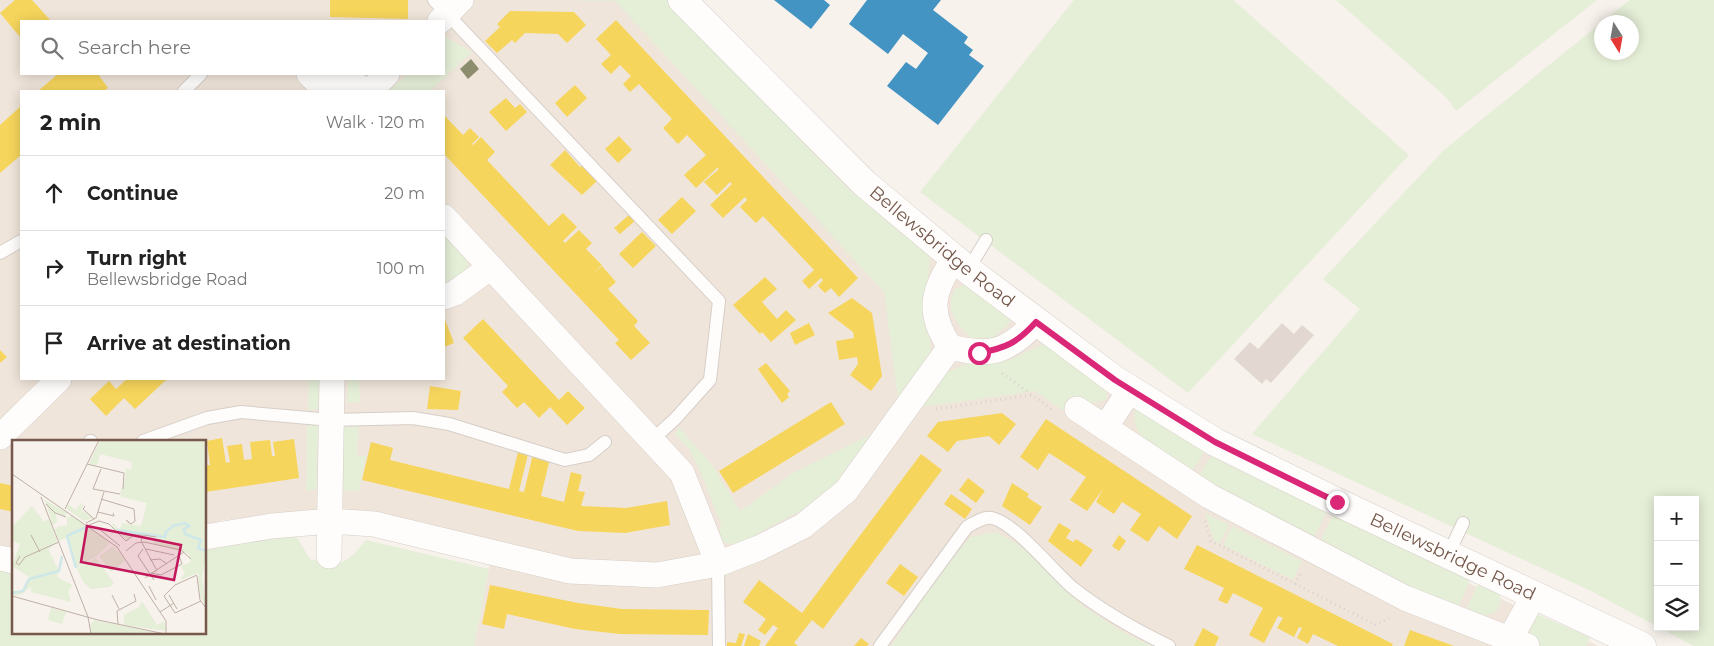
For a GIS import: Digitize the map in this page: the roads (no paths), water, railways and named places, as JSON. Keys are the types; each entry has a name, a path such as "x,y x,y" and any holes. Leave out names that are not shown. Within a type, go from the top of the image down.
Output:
{"street":[{"name":"Bellewsbridge Road","path":"682,0 864,184 961,265 1130,390 1215,442 1448,555 1642,646"},
{"path":"371,90 386,75"},
{"path":"318,85 346,82 358,85 364,90"},
{"path":"445,218 682,473 718,564"},
{"path":"961,265 940,281 934,303 939,330 950,347 979,353 1003,348 1022,338 1036,322"},
{"path":"445,297 455,293 491,267"},
{"path":"206,537 272,526 330,521 374,524 570,571 657,575 718,564 758,548 803,526 846,492 950,347"},
{"path":"0,437 59,380"},
{"path":"329,556 332,380"},
{"path":"1105,428 1130,390"},
{"path":"1078,409 1209,496 1408,599 1518,642 1534,595"}],"lane":[{"path":"446,9 719,302 710,380 675,419 651,441"},
{"path":"185,90 200,75"},
{"path":"961,265 986,240"},
{"path":"0,253 20,242"},
{"path":"146,440 206,418 241,412 331,420 413,418 449,424 565,460 589,455 605,442"},
{"path":"880,646 967,526 981,519 991,517 1002,522 1029,545 1073,588 1126,623 1169,646"},
{"path":"1448,555 1463,523"},
{"path":"718,564 719,646"}]}
